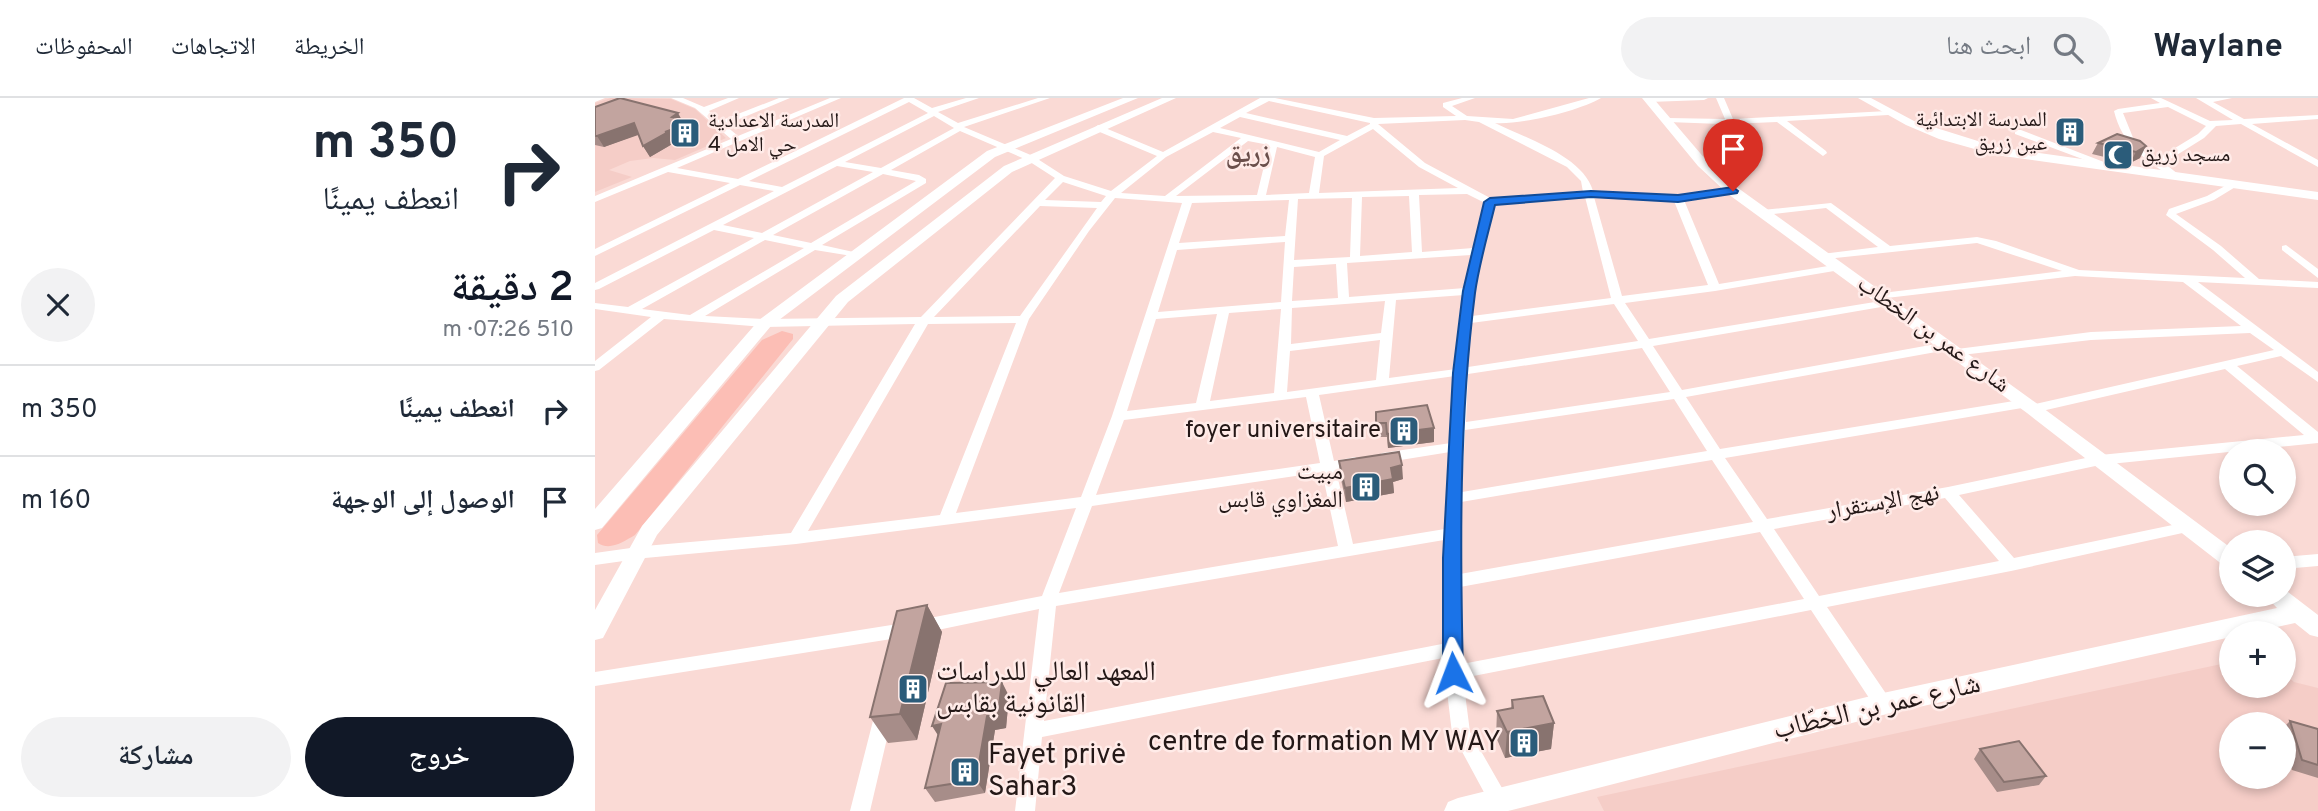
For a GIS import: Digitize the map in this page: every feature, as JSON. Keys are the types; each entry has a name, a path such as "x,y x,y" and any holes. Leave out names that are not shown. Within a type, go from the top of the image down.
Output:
{"street":[{"path":"595,100 601,98"},
{"path":"675,98 704,110 737,140"},
{"path":"704,110 735,98"},
{"path":"720,124 786,98"},
{"path":"595,199 837,98"},
{"path":"595,253 909,98 959,127 1030,158 1062,178 1112,195 1188,200 1467,191"},
{"path":"595,287 932,112 975,98"},
{"path":"629,311 959,127 1046,98"},
{"path":"595,523 765,323 974,164 1008,147 1133,98"},
{"path":"595,631 649,531 842,299 1008,169 1171,98"},
{"path":"946,519 1023,319 1056,268 1112,195 1163,155 1267,98 1374,123 1465,118 1523,120 1597,98"},
{"path":"1648,99 1704,98"},
{"path":"1720,98 1727,122 1745,149"},
{"path":"1863,98 1888,113 1943,136 1984,148 2318,197"},
{"path":"2155,98 2213,124 2318,117"},
{"path":"2202,99 2228,98"},
{"path":"1465,99 1446,105 1465,118"},
{"name":"شارع عمر بن الخطاب","path":"1648,99 1702,163 1733,191 2030,406 2219,550"},
{"path":"2202,99 2318,164"},
{"path":"2168,105 2118,111 2122,130 2128,141 2173,174"},
{"path":"1668,120 1727,122 1888,113"},
{"path":"1238,114 1346,139"},
{"path":"2295,118 2318,131"},
{"path":"1482,120 1570,165 1585,180 1619,301 1717,456 1883,704"},
{"path":"1780,120 1823,153"},
{"path":"1209,128 1273,146 1320,155 1374,123"},
{"path":"1374,123 1404,153 1490,202 1591,194 1678,198 1733,191"},
{"path":"2158,163 2201,136 2213,124"},
{"path":"1098,128 1163,155"},
{"path":"2018,132 2103,164"},
{"path":"1167,199 1245,139"},
{"path":"1261,197 1273,146"},
{"path":"1314,195 1320,155"},
{"path":"692,319 923,181 921,178 834,163"},
{"path":"666,169 781,190"},
{"path":"796,538 922,323 1062,178"},
{"path":"2234,184 2210,201 2172,211 2171,215 2217,248 2256,282"},
{"path":"1414,192 1417,255"},
{"path":"1355,260 1357,194"},
{"path":"1280,398 1286,348 1289,239 1294,196"},
{"path":"1678,198 1715,288"},
{"path":"1025,811 1048,601 1083,503 1119,416 1188,200"},
{"path":"1490,202 1477,251 1465,320 1452,533 1451,649 1461,733 1500,802"},
{"path":"1038,203 1104,205"},
{"path":"1765,212 1828,205 1888,250"},
{"path":"711,226 854,255"},
{"path":"1173,247 1289,239"},
{"path":"1826,256 1977,240 2078,272"},
{"path":"2286,248 2318,275"},
{"path":"1290,264 1477,251"},
{"path":"1341,261 1344,300"},
{"path":"1465,320 1715,288 1840,267"},
{"path":"1119,416 1312,394 1461,373 1645,345 1883,300 2078,272 2318,285"},
{"path":"2184,277 2318,378"},
{"path":"1153,316 1469,291"},
{"path":"1382,384 1391,297"},
{"path":"595,306 692,319 765,323 922,323 1023,319"},
{"path":"1202,407 1224,310"},
{"path":"595,367 661,315"},
{"path":"1458,427 1678,395 1952,350 2091,336 2252,329"},
{"path":"1286,348 1386,336"},
{"path":"1455,498 2030,406 2229,366 2283,352"},
{"path":"2229,366 2318,439"},
{"path":"1312,394 1347,551"},
{"name":"نهج الإستقرار","path":"1451,582 1948,492 2100,460 2318,439"},
{"path":"595,559 637,551 720,547 1083,503 1457,446"},
{"path":"1948,492 2011,565"},
{"path":"1453,673 1817,604 2187,527"},
{"path":"595,679 904,630 1048,601 1452,533"},
{"path":"2296,562 2318,560"},
{"path":"2291,607 2308,620"},
{"name":"شارع عمر بن الخطّاب","path":"1458,811 1883,704 2308,620"},
{"path":"898,656 904,630"},
{"path":"1033,731 1451,649"},
{"path":"860,811 888,694"}],"shaded area":[{"path":"611,98 671,99 695,109 726,138 675,160 653,158 630,161 609,170 632,177 595,192 595,103"},
{"path":"782,331 793,334 793,339 635,535 612,546 598,543 597,535 762,340"},
{"path":"2219,665 2219,698 2296,698 2296,682 2318,688 2318,811 1604,811 1597,797"}],"building":[{"path":"620,98 678,113 672,117 692,122 665,132 668,132 643,146 634,123 595,136 595,107"},
{"path":"2117,134 2140,141 2146,146 2136,152 2098,143"},
{"path":"1427,405 1434,428 1387,434 1386,423 1376,423 1376,412"},
{"path":"1399,452 1402,465 1391,468 1393,479 1345,488 1339,461"},
{"path":"927,605 900,714 870,717 897,611"},
{"path":"1002,682 998,714 987,716 976,780 925,788 941,724 932,726 946,683"},
{"path":"1543,696 1554,723 1507,732 1497,711 1513,708 1512,700"},
{"path":"2296,723 2318,729 2318,765 2302,760 2296,740"},
{"path":"2019,741 2046,776 2004,782 1980,749"}],"place":[{"name":"المدرسة الابتدائية عين زريق","path":"2070,132"},
{"name":"المدرسة الاعدادية حي الامل 4","path":"685,133"},
{"name":"مسجد زريق","path":"2118,155"},
{"name":"foyer universitaire","path":"1404,431"},
{"name":"مبيت المغزاوي قابس","path":"1366,487"},
{"name":"المعهد العالي للدراسات القانونية بقابس","path":"913,689"},
{"name":"centre de formation MY WAY","path":"1524,743"},
{"name":"Fayet privė Sahar3","path":"965,772"}],"district":[{"name":"زريق","path":"1248,155"}],"route":[{"path":"1453,673 1452,558 1465,320 1490,202 1591,194 1678,198 1733,191"}]}
